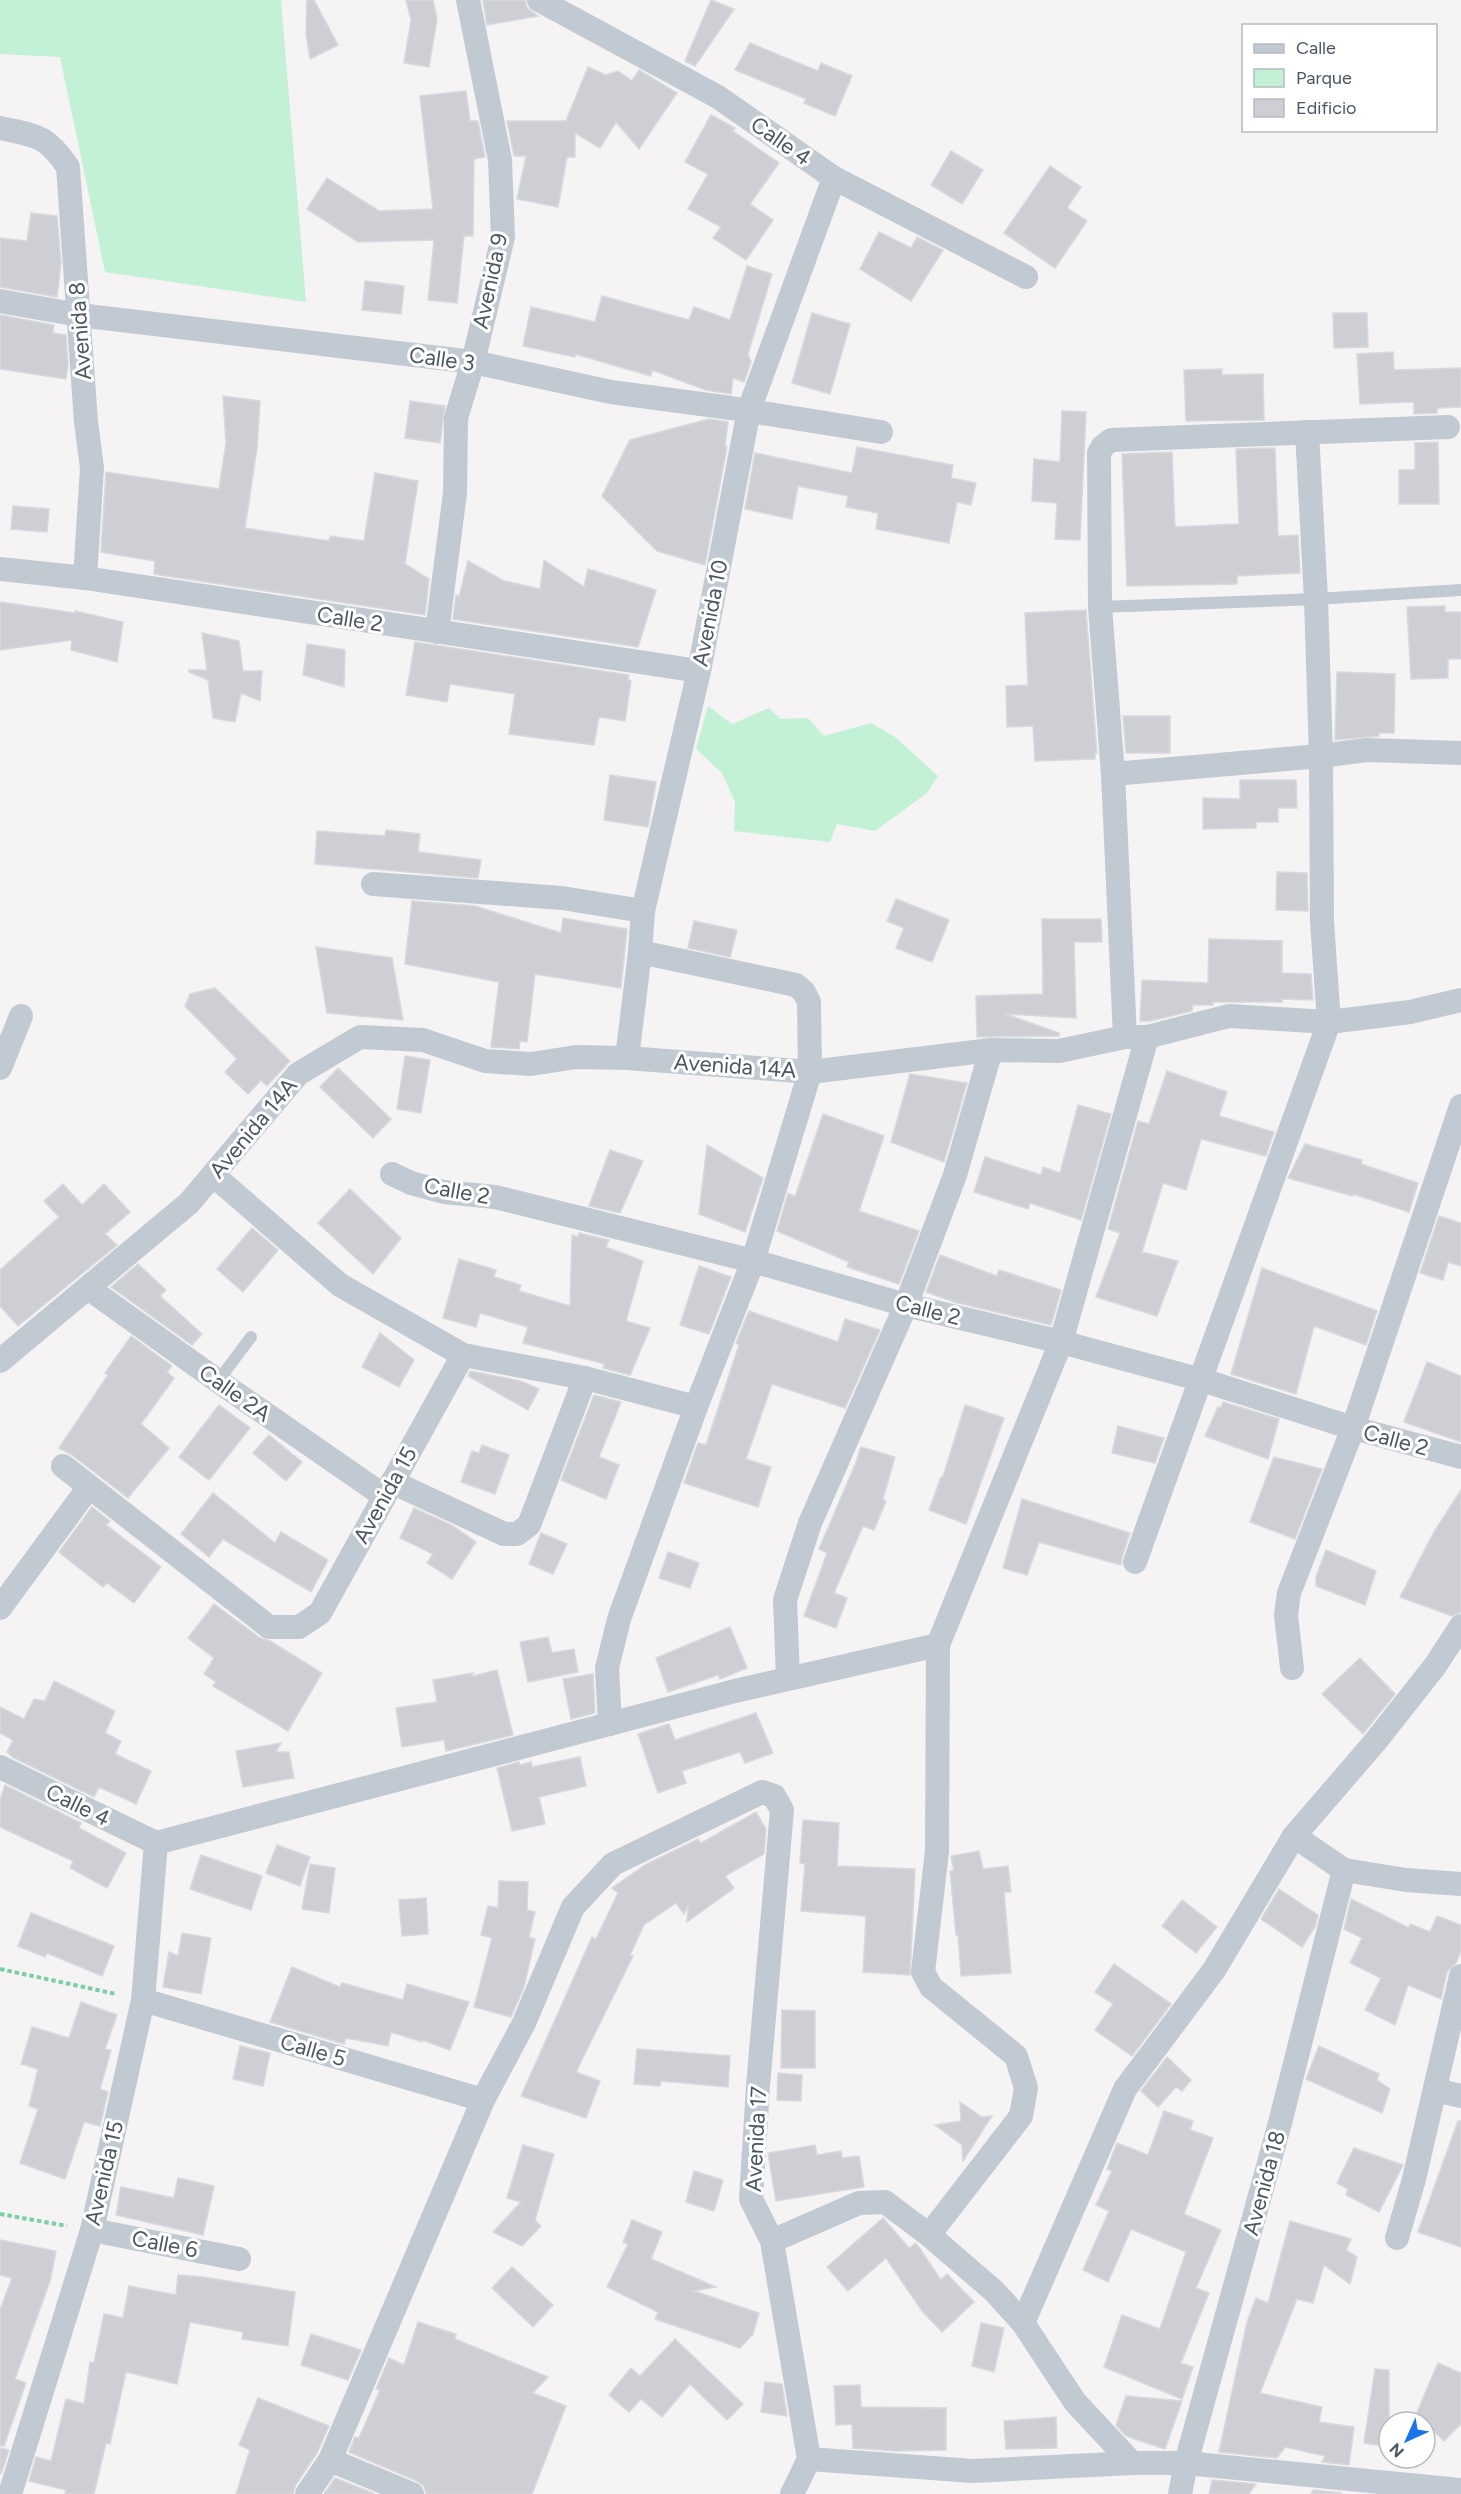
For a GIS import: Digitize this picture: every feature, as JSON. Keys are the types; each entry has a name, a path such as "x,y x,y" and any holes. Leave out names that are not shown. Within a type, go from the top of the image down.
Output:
{"street":[{"name":"Avenida 9","path":"437,633 455,493 456,418 473,362 503,237 500,160 468,0"},
{"name":"Calle 4","path":"539,0 718,97 834,178 1026,277"},
{"name":"Avenida 8","path":"0,128 31,135 53,146 68,167 86,422 92,468 85,578"},
{"name":"Avenida 10","path":"627,1058 643,911 699,671 749,410 834,178"},
{"name":"Calle 3","path":"0,301 79,315 473,362 611,392 749,410 881,432"},
{"path":"929,2235 1021,2116 1026,2088 1016,2056 932,1987 923,1972 937,1851 938,1645 1061,1342 1136,1037 1100,607 1099,453 1103,446 1111,440 1448,427"},
{"path":"1135,1562 1329,1022 1322,922 1321,756 1316,598 1307,432"},
{"name":"Calle 2","path":"0,569 85,578 699,671"},
{"path":"1113,774 1367,750 1461,753"},
{"path":"373,884 562,898 643,911"},
{"path":"610,1724 607,1668 619,1619 696,1407 753,1261 810,1072 809,1002 804,992 796,985 640,952"},
{"name":"Avenida 14A","path":"0,1361 189,1203 298,1074 360,1037 423,1040 486,1061 531,1064 576,1057 627,1058 810,1072 991,1050 1059,1051 1136,1037 1229,1016 1329,1022 1410,1012 1461,1000"},
{"path":"0,1068 21,1016"},
{"path":"788,1678 785,1600 810,1523 906,1305 955,1175 991,1050"},
{"path":"1292,1668 1286,1615 1288,1593 1353,1428 1461,1106"},
{"name":"Calle 2","path":"392,1174 411,1183 444,1192 495,1197 753,1261 906,1305 1061,1342 1202,1380 1353,1428 1461,1457"},
{"path":"213,1175 340,1285 463,1355 585,1378 696,1407"},
{"name":"Calle 2A","path":"88,1288 218,1381 388,1489 504,1534 517,1534 529,1525 585,1378"},
{"name":"Avenida 15","path":"89,1487 269,1628 299,1627 320,1613 463,1355"},
{"path":"0,1608 89,1487 63,1466"},
{"path":"1023,2323 1125,2089 1214,1970 1294,1836 1382,1734 1435,1666 1461,1626"},
{"path":"156,1843 788,1678 938,1645"},
{"name":"Calle 4","path":"0,1767 156,1843"},
{"name":"Avenida 17","path":"483,2100 524,2023 573,1907 613,1864 762,1792 774,1796 782,1810 758,2086 751,2199 772,2241 809,2458"},
{"path":"1294,1836 1344,1870 1406,1880 1461,1884"},
{"name":"Avenida 15","path":"10,2494 92,2230 143,2000 156,1843"},
{"name":"Avenida 18","path":"1180,2494 1186,2463 1280,2123 1344,1870"},
{"path":"1397,2238 1414,2179 1461,1976"},
{"name":"Calle 5","path":"143,2000 483,2100"},
{"path":"1435,2090 1461,2096"},
{"path":"307,2494 330,2460 483,2100"},
{"path":"772,2241 859,2203 885,2202 929,2235 994,2291 1023,2323 1075,2402 1132,2463"},
{"name":"Calle 6","path":"92,2230 239,2259"},
{"path":"792,2494 809,2458 973,2470 1186,2463 1461,2490"},
{"path":"330,2460 412,2494"}],"lane":[{"path":"1100,607 1461,590"},
{"path":"218,1381 251,1337"}],"path":[{"path":"0,1969 143,2000"},
{"path":"0,2214 92,2230"}],"green space":[{"path":"0,0 281,0 306,302 105,272 60,57 0,54"},
{"path":"708,706 732,724 769,708 780,719 808,718 824,736 871,723 895,737 938,776 927,793 875,831 837,824 830,842 734,831 735,802 722,773 696,749"}],"building":[{"path":"307,0 314,0 338,45 310,59 306,34"},
{"path":"406,0 433,0 437,19 429,67 404,63 411,20"},
{"path":"483,0 525,0 527,8 538,16 487,25"},
{"path":"711,0 734,9 695,66 685,61"},
{"path":"750,43 818,71 821,63 852,76 835,116 804,103 806,99 735,70"},
{"path":"588,67 606,75 618,71 632,81 639,70 677,93 639,149 616,122 600,148 575,133 575,157 567,157 558,207 517,199 526,156 514,156 507,121 566,121"},
{"path":"466,91 470,121 478,121 485,157 474,159 473,236 464,236 457,303 428,300 434,240 358,242 307,209 327,178 379,211 433,209 420,96"},
{"path":"711,115 735,128 733,131 779,163 750,204 773,220 746,260 713,238 721,227 688,209 708,174 685,162"},
{"path":"951,151 983,170 962,204 931,185"},
{"path":"1050,166 1081,187 1067,208 1087,221 1055,268 1004,233"},
{"path":"31,213 57,216 61,263 57,297 0,287 0,238 27,241"},
{"path":"879,232 911,248 917,237 943,250 911,301 860,269"},
{"path":"747,266 772,274 748,354 751,362 744,382 733,378 731,394 706,390 652,370 651,376 575,354 575,357 523,346 531,307 595,322 602,296 689,320 694,307 730,320"},
{"path":"365,281 404,286 401,314 362,310"},
{"path":"812,313 850,324 830,394 792,383"},
{"path":"1333,313 1367,313 1368,347 1334,348"},
{"path":"0,315 54,325 53,333 66,335 68,365 66,379 0,369"},
{"path":"1393,352 1394,370 1461,368 1461,407 1437,408 1437,413 1414,414 1414,402 1360,404 1357,354"},
{"path":"1222,369 1222,375 1263,374 1264,420 1186,421 1184,370"},
{"path":"223,396 260,401 257,448 245,528 329,541 330,536 364,541 375,473 418,481 405,564 429,579 425,615 154,574 155,561 101,552 106,472 219,489 226,443"},
{"path":"410,401 445,406 440,443 405,438"},
{"path":"1062,411 1086,412 1080,540 1055,539 1057,503 1032,501 1034,459 1060,462"},
{"path":"709,419 728,422 725,447 727,447 705,565 657,551 602,496 630,440"},
{"path":"1438,442 1439,504 1399,504 1399,470 1415,470 1415,443"},
{"path":"857,447 953,465 951,478 976,483 971,505 957,502 949,543 876,529 878,513 846,507 848,496 798,486 792,519 745,509 755,453 852,473"},
{"path":"1275,448 1278,536 1298,535 1300,573 1237,576 1237,584 1127,586 1122,454 1172,452 1175,527 1239,524 1236,449"},
{"path":"13,506 49,509 47,532 11,529"},
{"path":"544,560 584,587 588,569 656,590 638,647 453,619 456,595 459,597 468,561 504,581 540,589"},
{"path":"0,602 75,613 75,611 123,622 117,662 71,650 72,640 0,650"},
{"path":"1445,606 1445,612 1461,612 1461,659 1448,659 1448,678 1411,679 1407,607"},
{"path":"1086,610 1097,753 1095,753 1095,759 1035,761 1033,726 1007,727 1006,686 1028,685 1025,613"},
{"path":"202,633 239,641 243,671 262,671 260,701 241,693 235,722 213,718 208,680 189,672 189,670 207,670"},
{"path":"415,642 629,675 628,680 631,681 625,721 599,717 594,745 509,734 515,694 450,684 447,702 406,695"},
{"path":"307,644 345,650 344,687 303,675"},
{"path":"1337,672 1395,674 1394,733 1335,740"},
{"path":"1123,716 1170,716 1170,753 1126,753"},
{"path":"610,775 656,782 648,827 604,820"},
{"path":"1240,780 1296,780 1297,808 1278,808 1278,822 1256,822 1256,828 1203,829 1203,798 1240,799"},
{"path":"386,830 420,834 418,852 481,860 478,878 315,864 317,831 385,836"},
{"path":"1277,872 1307,873 1308,911 1276,910"},
{"path":"896,899 949,920 932,962 896,948 904,928 887,921"},
{"path":"412,901 475,906 561,933 563,918 627,929 621,988 535,974 527,1042 520,1041 519,1049 491,1047 499,982 405,964"},
{"path":"1042,919 1101,919 1102,942 1074,942 1076,1018 1005,1014 1059,1033 1059,1036 977,1037 976,996 1043,994"},
{"path":"694,921 737,930 730,957 688,948"},
{"path":"1209,939 1282,941 1282,973 1311,974 1313,1000 1213,1002 1213,1005 1193,1005 1192,1011 1150,1021 1140,1021 1142,980 1208,983"},
{"path":"316,947 392,958 403,1020 327,1013"},
{"path":"215,988 290,1061 267,1086 261,1080 248,1094 225,1072 237,1059 185,1006 190,994"},
{"path":"405,1056 430,1060 421,1113 397,1109"},
{"path":"338,1068 391,1119 373,1138 320,1087"},
{"path":"1167,1071 1227,1092 1219,1116 1274,1132 1266,1156 1201,1139 1186,1190 1163,1183 1142,1252 1178,1261 1157,1316 1096,1297 1120,1233 1108,1229 1138,1121 1149,1124"},
{"path":"910,1074 967,1083 944,1162 891,1142"},
{"path":"1078,1105 1111,1114 1081,1220 1030,1203 1028,1209 974,1192 985,1157 1041,1175 1043,1167 1060,1173"},
{"path":"823,1114 884,1136 859,1211 919,1231 899,1284 847,1267 849,1262 777,1231 788,1193 795,1197"},
{"path":"1305,1144 1362,1160 1361,1164 1418,1183 1409,1212 1353,1194 1353,1196 1288,1178"},
{"path":"707,1145 763,1178 745,1232 699,1214"},
{"path":"610,1150 643,1161 620,1213 589,1206"},
{"path":"63,1184 82,1205 104,1184 130,1212 105,1234 117,1245 18,1326 0,1306 0,1270 59,1217 44,1201"},
{"path":"350,1189 401,1238 373,1274 318,1223"},
{"path":"1439,1216 1461,1223 1461,1266 1448,1262 1443,1280 1420,1273"},
{"path":"252,1228 278,1250 243,1292 217,1269"},
{"path":"579,1233 609,1240 606,1247 643,1261 626,1321 650,1328 630,1375 603,1368 605,1364 523,1343 528,1327 480,1313 476,1327 443,1318 459,1259 496,1270 494,1277 521,1285 519,1291 570,1306 572,1235 578,1237"},
{"path":"940,1255 997,1276 999,1270 1061,1290 1051,1325 954,1302 926,1292"},
{"path":"138,1264 166,1290 160,1296 202,1334 192,1345 111,1287"},
{"path":"699,1266 731,1277 709,1334 680,1325"},
{"path":"1262,1268 1377,1311 1366,1345 1314,1326 1296,1394 1231,1374"},
{"path":"749,1311 838,1342 845,1319 880,1330 845,1408 772,1384 746,1459 771,1467 758,1507 684,1483 698,1443 706,1445 739,1345 736,1343"},
{"path":"380,1333 414,1360 399,1387 362,1367"},
{"path":"131,1336 172,1366 167,1372 174,1378 141,1424 169,1448 128,1498 72,1455 59,1448 108,1375 105,1373"},
{"path":"1427,1362 1461,1376 1461,1442 1404,1422"},
{"path":"470,1371 521,1381 539,1389 528,1410 468,1376"},
{"path":"594,1395 621,1402 599,1457 619,1465 606,1499 561,1480"},
{"path":"1223,1402 1279,1419 1268,1459 1205,1436 1218,1407 1221,1408"},
{"path":"219,1405 250,1428 209,1480 179,1457"},
{"path":"965,1405 1004,1418 966,1524 929,1510 941,1477 943,1477"},
{"path":"1118,1426 1164,1438 1155,1463 1112,1453"},
{"path":"269,1435 302,1462 286,1481 253,1453"},
{"path":"482,1445 509,1455 495,1494 461,1482 472,1451 479,1453"},
{"path":"861,1447 895,1457 883,1499 886,1501 874,1530 863,1526 834,1593 847,1598 836,1628 804,1616 827,1553 819,1549"},
{"path":"1274,1457 1322,1469 1295,1539 1250,1522"},
{"path":"1461,1490 1461,1612 1452,1616 1400,1597 1434,1532"},
{"path":"213,1493 275,1543 281,1532 328,1560 311,1592 223,1539 209,1557 181,1534"},
{"path":"1022,1499 1130,1533 1121,1565 1039,1542 1027,1575 1003,1568"},
{"path":"92,1507 110,1521 106,1525 161,1567 134,1603 107,1583 103,1587 59,1552"},
{"path":"414,1508 453,1526 476,1542 452,1579 427,1563 433,1554 400,1538"},
{"path":"541,1533 567,1544 553,1574 529,1564"},
{"path":"1326,1550 1376,1571 1365,1605 1316,1586 1316,1577"},
{"path":"668,1552 699,1563 690,1588 659,1578"},
{"path":"214,1604 260,1638 270,1641 322,1673 288,1731 213,1686 216,1682 204,1674 214,1658 188,1638"},
{"path":"730,1627 747,1668 720,1679 718,1675 668,1692 656,1658"},
{"path":"548,1637 552,1653 574,1649 578,1672 528,1682 520,1642"},
{"path":"1360,1658 1395,1694 1363,1734 1322,1694"},
{"path":"497,1670 513,1735 446,1751 444,1740 402,1747 396,1708 437,1702 433,1680 473,1673 473,1676"},
{"path":"593,1674 595,1713 571,1719 563,1679"},
{"path":"54,1681 115,1711 105,1733 121,1741 115,1754 151,1771 136,1804 99,1787 94,1797 14,1758 7,1752 13,1740 0,1733 0,1707 24,1719 34,1699 45,1701"},
{"path":"756,1713 773,1753 745,1763 740,1752 682,1771 686,1783 658,1793 638,1734 669,1724 675,1740"},
{"path":"281,1743 276,1752 289,1752 294,1778 243,1787 236,1751"},
{"path":"580,1757 586,1786 539,1797 545,1824 512,1831 497,1768 519,1762 520,1765 531,1762 532,1767"},
{"path":"5,1785 81,1823 79,1828 126,1853 107,1888 70,1868 73,1861 0,1827 0,1800"},
{"path":"756,1812 766,1829 764,1854 725,1876 734,1888 687,1922 688,1905 684,1914 676,1903 644,1925 630,1955 633,1956 576,2072 600,2081 586,2118 521,2096 592,1937 596,1939 618,1893 612,1888 645,1865 698,1839 701,1843"},
{"path":"803,1820 839,1823 837,1866 915,1869 910,1975 863,1972 866,1916 801,1911 805,1864 800,1863"},
{"path":"277,1845 310,1857 300,1886 266,1873"},
{"path":"979,1851 983,1869 1008,1866 1011,1892 1004,1892 1011,1973 961,1976 950,1871 954,1871 951,1856"},
{"path":"201,1855 262,1876 251,1910 190,1889"},
{"path":"310,1864 335,1868 329,1913 302,1909"},
{"path":"499,1881 528,1882 527,1910 535,1912 529,1937 535,1939 524,1987 511,2017 474,2007 492,1938 481,1935 488,1906 498,1908"},
{"path":"1279,1889 1318,1915 1315,1927 1302,1947 1261,1919"},
{"path":"426,1898 428,1934 402,1936 399,1900"},
{"path":"1351,1899 1409,1928 1410,1924 1430,1932 1437,1916 1461,1925 1461,1951 1456,1963 1447,1972 1441,1999 1408,1985 1395,2025 1365,2010 1381,1978 1350,1963 1362,1938 1344,1929"},
{"path":"1182,1900 1217,1927 1196,1953 1162,1926"},
{"path":"31,1913 114,1946 102,1976 47,1953 45,1957 18,1946"},
{"path":"182,1933 211,1938 201,1994 163,1987 169,1952 178,1956"},
{"path":"1114,1964 1171,2004 1132,2056 1095,2030 1113,2004 1095,1992"},
{"path":"292,1967 340,1987 342,1983 403,2000 407,1984 469,2002 450,2050 391,2032 388,2046 346,2038 344,2044 270,2022"},
{"path":"81,2002 117,2015 105,2049 111,2050 100,2089 108,2092 100,2126 84,2122 65,2179 20,2163 38,2109 29,2106 38,2069 21,2064 32,2027 69,2038"},
{"path":"782,2010 815,2011 815,2068 781,2068"},
{"path":"240,2046 270,2053 263,2086 233,2079"},
{"path":"1319,2046 1379,2074 1377,2080 1390,2089 1382,2113 1306,2079"},
{"path":"637,2049 730,2056 728,2087 661,2081 660,2086 634,2084"},
{"path":"1167,2057 1191,2080 1182,2091 1176,2087 1158,2107 1141,2091"},
{"path":"778,2073 802,2075 801,2101 777,2100"},
{"path":"960,2102 982,2117 992,2116 963,2161 962,2145 935,2125 961,2121"},
{"path":"1164,2111 1193,2121 1190,2130 1213,2138 1184,2214 1221,2230 1196,2288 1209,2293 1181,2363 1193,2367 1182,2399 1104,2367 1122,2315 1160,2329 1186,2252 1131,2229 1108,2282 1083,2270 1109,2211 1096,2205 1112,2171 1107,2169 1117,2143 1148,2155"},
{"path":"1458,2121 1461,2121 1461,2247 1418,2232"},
{"path":"523,2145 554,2154 535,2220 541,2226 522,2246 493,2232 521,2202 507,2198"},
{"path":"815,2145 817,2155 841,2151 842,2158 859,2156 864,2187 776,2201 768,2153"},
{"path":"1354,2148 1403,2165 1379,2212 1346,2195 1348,2189 1337,2183"},
{"path":"694,2171 723,2180 714,2211 686,2202"},
{"path":"178,2178 214,2186 203,2235 116,2215 121,2187 174,2198"},
{"path":"883,2218 909,2248 916,2243 941,2280 947,2274 974,2302 942,2332 922,2311 886,2258 848,2291 827,2267"},
{"path":"632,2220 662,2232 651,2259 716,2287 694,2291 759,2313 753,2334 740,2348 655,2319 658,2312 607,2287 628,2244 623,2242"},
{"path":"1290,2221 1351,2239 1346,2250 1357,2257 1350,2284 1324,2265 1313,2303 1297,2299 1260,2393 1322,2407 1319,2422 1354,2427 1349,2465 1322,2462 1325,2456 1285,2447 1277,2458 1219,2452 1247,2322 1256,2298 1268,2303"},
{"path":"0,2240 56,2251 50,2281 15,2379 26,2383 4,2446 0,2445 0,2310 12,2278 0,2275"},
{"path":"512,2267 553,2305 533,2327 492,2288"},
{"path":"178,2275 295,2292 288,2346 242,2339 243,2332 190,2322 177,2384 126,2372 110,2444 106,2443 94,2494 65,2494 66,2490 29,2481 36,2457 51,2461 66,2399 84,2404 90,2362 94,2363 104,2314 123,2318 129,2286 176,2295"},
{"path":"418,2322 456,2334 455,2339 548,2377 533,2393 566,2406 532,2494 426,2494 424,2486 417,2481 349,2452 355,2437 359,2438 380,2390 376,2389 389,2358 404,2365"},
{"path":"981,2323 1004,2328 994,2372 972,2366"},
{"path":"311,2334 361,2350 348,2380 301,2365"},
{"path":"675,2339 743,2404 727,2420 690,2384 662,2417 641,2399 629,2412 609,2395 631,2368 640,2376"},
{"path":"1438,2363 1461,2373 1461,2424 1444,2441 1437,2434 1437,2410 1418,2410"},
{"path":"1375,2369 1389,2370 1389,2410 1377,2410 1377,2445 1364,2443"},
{"path":"765,2382 782,2384 787,2416 761,2412"},
{"path":"860,2385 861,2407 946,2408 946,2450 897,2451 853,2448 852,2424 836,2425 834,2386"},
{"path":"1126,2396 1182,2401 1165,2449 1126,2436 1116,2425"},
{"path":"258,2398 329,2426 317,2453 295,2486 293,2494 236,2494 250,2450 239,2445"},
{"path":"1056,2417 1057,2448 1006,2449 1004,2421"},
{"path":"0,2448 9,2450 1,2474 0,2474"},
{"path":"335,2478 375,2494 324,2494"},
{"path":"1212,2480 1256,2484 1249,2494 1209,2494"},
{"path":"1313,2490 1342,2493 1311,2494"}]}
